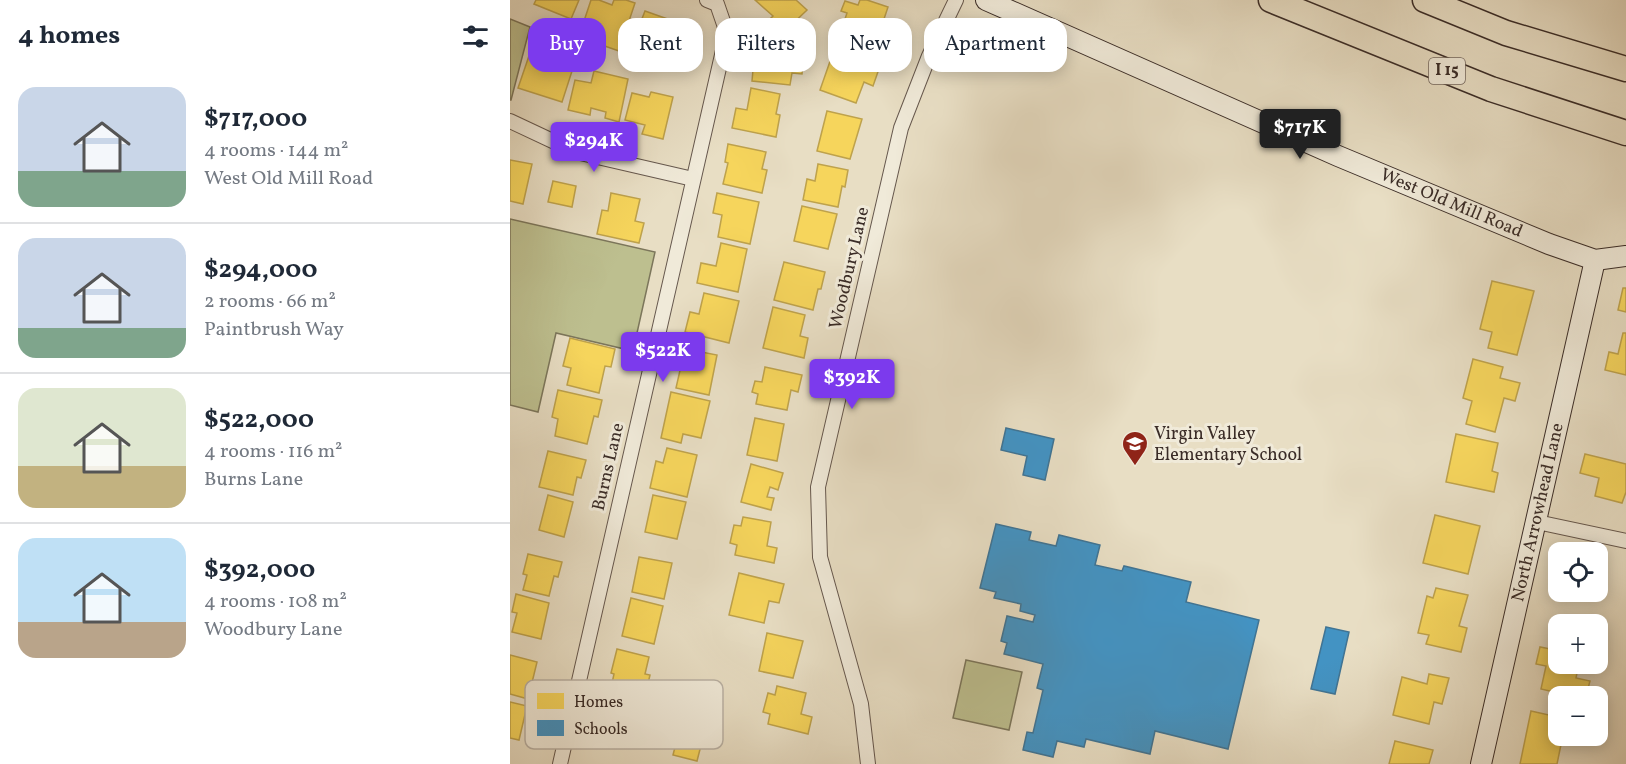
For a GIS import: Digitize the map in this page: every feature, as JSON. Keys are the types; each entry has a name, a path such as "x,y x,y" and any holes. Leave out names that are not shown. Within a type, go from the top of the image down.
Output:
{"highway":[{"name":"I 15","path":"1271,0 1491,89 1626,133"},
{"path":"1425,0 1506,33 1626,69"}],"street":[{"name":"Woodbury Lane","path":"868,764 861,704 820,557 818,487 901,128 929,56 956,0"},
{"name":"West Old Mill Road","path":"986,0 1338,156 1549,244 1595,260 1626,256"},
{"name":"Burns Lane","path":"579,680 727,33 712,2"},
{"path":"510,121 576,152 693,179"},
{"name":"North Arrowhead Lane","path":"1481,764 1595,260"},
{"path":"1537,522 1626,542"},
{"name":"Burns Lane","path":"560,764 563,749"}],"green space":[{"path":"510,19 528,26 528,35 510,100"},
{"path":"510,219 655,252 633,351 556,333 538,412 510,405"},
{"path":"966,660 1022,672 1009,730 953,718"}],"building: Homes":[{"path":"536,0 579,0 571,18 534,4"},
{"path":"591,0 599,0 612,5 614,0 635,3 630,18 618,18 618,51 606,46 606,18 585,18"},
{"path":"755,0 796,0 807,10 799,18 771,18 773,16"},
{"path":"860,0 867,0 888,7 884,18 845,18 847,13 841,11 845,1 858,5"},
{"path":"645,11 665,18 642,18"},
{"path":"528,59 528,72 572,72 562,102 518,88"},
{"path":"828,67 828,72 878,72 873,86 864,82 856,103 820,90"},
{"path":"594,72 628,79 619,122 605,118 606,112 591,108 590,115 568,110 575,80 591,83"},
{"path":"753,72 802,72 802,74 792,73 790,85 752,81"},
{"path":"751,88 780,94 776,114 780,115 776,137 732,128 736,108 747,110"},
{"path":"651,92 673,97 663,139 642,134 645,125 625,120 632,93 649,97"},
{"path":"827,111 862,119 850,159 817,151"},
{"path":"728,144 766,152 762,169 767,170 762,193 723,184 728,163 725,162"},
{"path":"510,160 532,164 523,204 510,201"},
{"path":"818,164 848,170 838,207 803,200 807,179 815,181"},
{"path":"553,181 576,186 572,207 548,202"},
{"path":"611,193 640,199 635,221 644,223 639,243 597,234 602,210 608,211"},
{"path":"717,193 759,202 750,244 718,237 722,215 713,213"},
{"path":"802,206 837,214 828,249 794,241"},
{"path":"721,243 747,249 738,292 697,283 701,263 716,266"},
{"path":"784,262 825,272 813,310 774,300"},
{"path":"1492,281 1534,291 1517,355 1488,348 1492,332 1480,329"},
{"path":"1623,288 1626,288 1626,312 1618,310"},
{"path":"704,293 739,301 729,343 685,332 690,312 699,314"},
{"path":"773,307 805,315 800,336 808,338 804,358 763,348"},
{"path":"1623,333 1626,333 1626,375 1605,370 1609,352 1618,354"},
{"path":"570,338 615,349 611,367 605,366 599,393 567,385 571,368 563,366"},
{"path":"681,348 717,355 709,395 676,388 681,366 678,366"},
{"path":"1473,359 1503,367 1500,378 1520,383 1515,401 1504,398 1495,432 1466,424 1472,401 1463,398"},
{"path":"765,367 802,375 798,392 791,390 787,410 756,404 758,394 752,392 755,381 762,382"},
{"path":"558,390 602,400 598,417 594,416 587,444 555,436 558,419 552,417"},
{"path":"671,392 710,401 701,438 683,434 681,443 661,438"},
{"path":"755,418 784,424 777,461 747,455"},
{"path":"1456,434 1498,443 1492,471 1498,473 1494,492 1446,482"},
{"path":"667,448 697,455 687,497 650,488 656,461 663,463"},
{"path":"548,451 586,460 581,478 577,477 573,495 539,487"},
{"path":"1585,454 1626,464 1626,492 1622,503 1595,496 1599,478 1580,473"},
{"path":"751,464 783,473 778,490 770,487 767,497 774,498 771,510 741,502"},
{"path":"548,495 573,502 564,537 539,530"},
{"path":"653,495 686,502 677,539 645,532"},
{"path":"1435,515 1480,526 1468,574 1423,563"},
{"path":"743,517 771,522 767,546 777,548 774,563 735,555 737,545 730,543 734,525 741,526"},
{"path":"528,554 562,562 558,577 554,576 549,596 523,590 527,575 523,574"},
{"path":"639,557 672,563 664,599 632,592"},
{"path":"739,573 784,584 779,603 769,601 764,623 729,615"},
{"path":"1436,588 1468,595 1459,626 1467,628 1461,652 1426,644 1429,635 1418,633 1427,596 1433,598"},
{"path":"516,594 549,603 541,639 512,632 517,613 512,612"},
{"path":"631,598 663,606 654,644 622,636"},
{"path":"767,633 803,641 793,678 759,671"},
{"path":"1540,647 1548,649 1548,674 1577,674 1576,678 1590,681 1589,686 1548,686 1548,691 1541,689 1546,666 1536,664"},
{"path":"617,649 649,657 645,674 650,675 649,680 613,680 614,674 611,673"},
{"path":"510,655 537,662 533,680 525,680 525,698 510,694"},
{"path":"1429,674 1449,678 1442,704 1434,702 1429,724 1393,715 1402,677 1427,684"},
{"path":"777,686 806,693 801,714 812,717 808,734 768,724 770,714 763,712 768,693 775,695"},
{"path":"510,702 525,706 525,714 519,740 510,738"},
{"path":"1531,711 1548,715 1548,746 1561,746 1557,764 1520,764"},
{"path":"1395,741 1433,750 1429,764 1389,764"},
{"path":"675,749 700,749 697,761 673,755"}],"building: Schools":[{"path":"1006,428 1054,439 1045,480 1023,475 1027,456 1001,450"},
{"path":"996,524 1031,532 1029,540 1056,546 1059,535 1100,545 1095,565 1122,571 1124,566 1191,582 1186,602 1259,620 1228,749 1155,731 1150,754 1086,739 1084,747 1057,741 1053,757 1023,750 1027,732 1033,733 1043,690 1037,688 1043,664 1004,654 1007,643 1001,641 1007,616 1033,622 1035,615 1020,611 1021,604 994,598 996,592 980,588"},
{"path":"1326,627 1349,632 1335,694 1311,689"}],"place":[{"name":"Virgin Valley Elementary School","path":"1135,467"}]}
